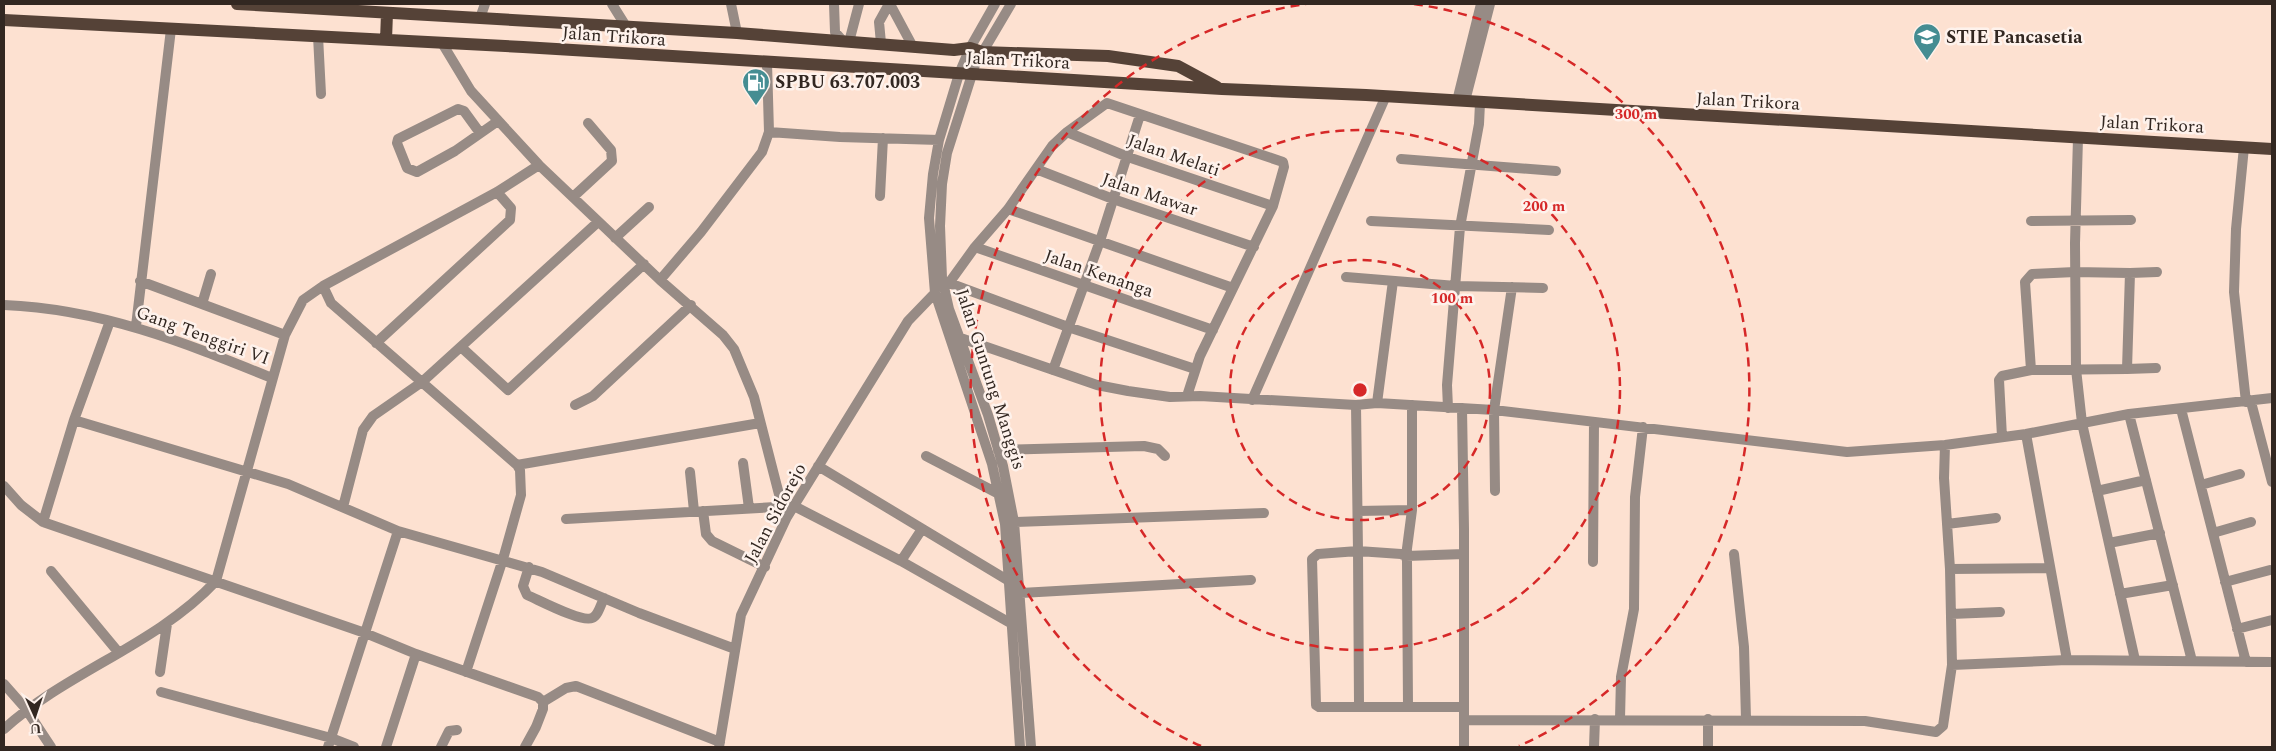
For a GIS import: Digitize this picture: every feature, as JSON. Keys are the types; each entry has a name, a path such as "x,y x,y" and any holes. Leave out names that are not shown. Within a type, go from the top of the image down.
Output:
{"main road":[{"name":"Jalan Trikora","path":"237,4 352,7 387,12 627,28 737,33 912,45 954,50 1108,56 1178,66 1222,89"},
{"path":"386,40 387,12"},
{"name":"Jalan Trikora","path":"4,20 318,36 767,63 924,70 959,74 1222,89 1357,94 1385,98 2272,149"},
{"path":"1176,86 1181,76 1178,66"}],"street":[{"path":"480,18 484,4"},
{"path":"612,4 627,28"},
{"path":"731,4 737,33"},
{"path":"834,4 835,32 846,41 859,4"},
{"path":"881,43 879,22 890,4"},
{"path":"890,4 912,45"},
{"name":"Jalan Guntung Manggis","path":"995,4 976,50 973,74 949,145 942,184 940,226 949,309 998,450 1014,522 1021,593 1022,643 1031,747"},
{"name":"Jalan Guntung Manggis","path":"1010,4 959,74 939,140 933,174 929,218 935,293 976,410 992,464 1005,524 1020,747"},
{"path":"1461,101 1481,4"},
{"path":"1461,101 1490,4"},
{"path":"136,326 171,29"},
{"path":"318,36 321,94"},
{"path":"442,43 471,91 539,164 660,280 691,305 723,335 734,349 754,397 782,506"},
{"path":"660,280 701,232 762,152 769,132 767,63"},
{"path":"1252,400 1385,98"},
{"path":"1187,396 1195,369 1273,206 1284,167 1283,162 1140,115 1109,102 1067,132 1052,146 1008,209 946,284 1195,369"},
{"path":"1448,408 1447,385 1460,227 1479,124 1480,102"},
{"path":"480,133 464,111 458,109 398,140 397,143 407,168 416,172 456,151 498,121"},
{"path":"1053,370 1100,241 1140,115"},
{"path":"573,197 612,161 611,150 588,123"},
{"path":"769,132 939,140"},
{"name":"Jalan Melati","path":"1067,132 1128,157 1273,206"},
{"path":"880,196 883,138"},
{"path":"2078,138 2075,220 2076,369 2082,423 2135,660"},
{"path":"2244,147 2236,228 2234,292 2248,402 2267,449 2272,482"},
{"path":"1402,159 1556,172"},
{"path":"4,729 26,709 167,624 204,595 216,581 285,335 303,300 323,286 497,192 539,164"},
{"name":"Jalan Mawar","path":"1036,169 1112,199 1254,247"},
{"path":"376,343 510,220 511,208 497,192"},
{"path":"615,238 649,207"},
{"path":"1008,209 1233,288"},
{"path":"2031,221 2131,220"},
{"path":"1371,221 1549,230"},
{"path":"343,507 367,423 373,416 422,382 598,222"},
{"name":"Jalan Kenanga","path":"975,247 1213,330"},
{"path":"461,347 508,390 644,264"},
{"path":"2031,370 2025,282 2032,274 2157,272"},
{"path":"2127,368 2130,273"},
{"path":"202,304 211,274"},
{"path":"1346,277 1456,286 1543,288"},
{"path":"140,281 285,335"},
{"path":"1377,403 1393,281"},
{"path":"323,286 331,303 517,465 520,470 521,495 503,559 466,672"},
{"path":"1495,491 1494,410 1512,287"},
{"name":"Jalan Sidorejo","path":"720,745 742,615 794,506 908,321 935,293"},
{"name":"Gang Tenggiri VI","path":"4,305 72,312 136,326 178,340 272,378"},
{"path":"575,405 593,396 691,305"},
{"path":"43,522 74,420 110,321"},
{"path":"949,334 1096,385 1170,397 1187,396 1356,405 1377,403 1494,410 1847,452 1945,445 2026,434 2129,414 2272,398"},
{"path":"2002,437 1999,380 2002,376 2031,370 2156,368"},
{"path":"1356,405 1359,705"},
{"path":"1408,707 1408,568 1406,556 1412,510 1412,405"},
{"path":"1462,408 1464,747"},
{"path":"2181,409 2246,662"},
{"path":"2129,414 2192,661"},
{"path":"74,420 288,484 398,531 503,559 735,650"},
{"path":"1594,422 1594,562"},
{"path":"517,465 760,424"},
{"path":"1620,719 1621,677 1634,609 1635,497 1643,427"},
{"path":"2026,434 2066,660"},
{"path":"1464,720 1746,719 1865,721 1936,732 1943,726 1952,665 1950,569 1944,478 1945,445"},
{"path":"998,450 1144,446 1158,449 1165,456"},
{"path":"926,456 999,494"},
{"path":"743,463 749,508"},
{"path":"818,466 1009,581"},
{"path":"690,472 698,511 706,534 712,541 765,567"},
{"path":"2201,486 2240,474"},
{"path":"2097,491 2146,480"},
{"path":"4,486 21,505 43,522 365,633 416,654 538,697 542,702 543,709 525,747"},
{"path":"566,519 794,506 901,560 1012,624"},
{"path":"1358,511 1412,510"},
{"path":"1014,522 1264,513"},
{"path":"1947,524 1996,518"},
{"path":"2213,533 2251,522"},
{"path":"901,560 922,529"},
{"path":"329,743 398,531"},
{"path":"2109,543 2160,533"},
{"path":"1464,554 1406,556 1358,550 1318,554 1312,559 1315,702 1319,706 1464,706"},
{"path":"1734,554 1744,647 1746,719"},
{"path":"528,568 523,586 527,595 557,608 585,619 592,619 604,598"},
{"path":"1950,569 2050,568"},
{"path":"2225,582 2270,570"},
{"path":"51,571 119,653"},
{"path":"1021,593 1251,580"},
{"path":"2120,594 2173,585"},
{"path":"1951,614 2000,612"},
{"path":"2237,629 2272,620"},
{"path":"160,672 167,624"},
{"path":"386,747 416,654"},
{"path":"1952,665 2066,660 2272,662"},
{"path":"4,684 26,709 50,747"},
{"path":"542,702 566,688 576,686 720,745"},
{"path":"160,692 329,743 354,747"},
{"path":"1594,747 1595,719"},
{"path":"1708,719 1708,747"},
{"path":"441,747 449,731 457,730"},
{"path":"1020,735 1031,735"}],"place":[{"name":"STIE Pancasetia","path":"1927,61"},
{"name":"SPBU 63.707.003","path":"756,106"}]}
